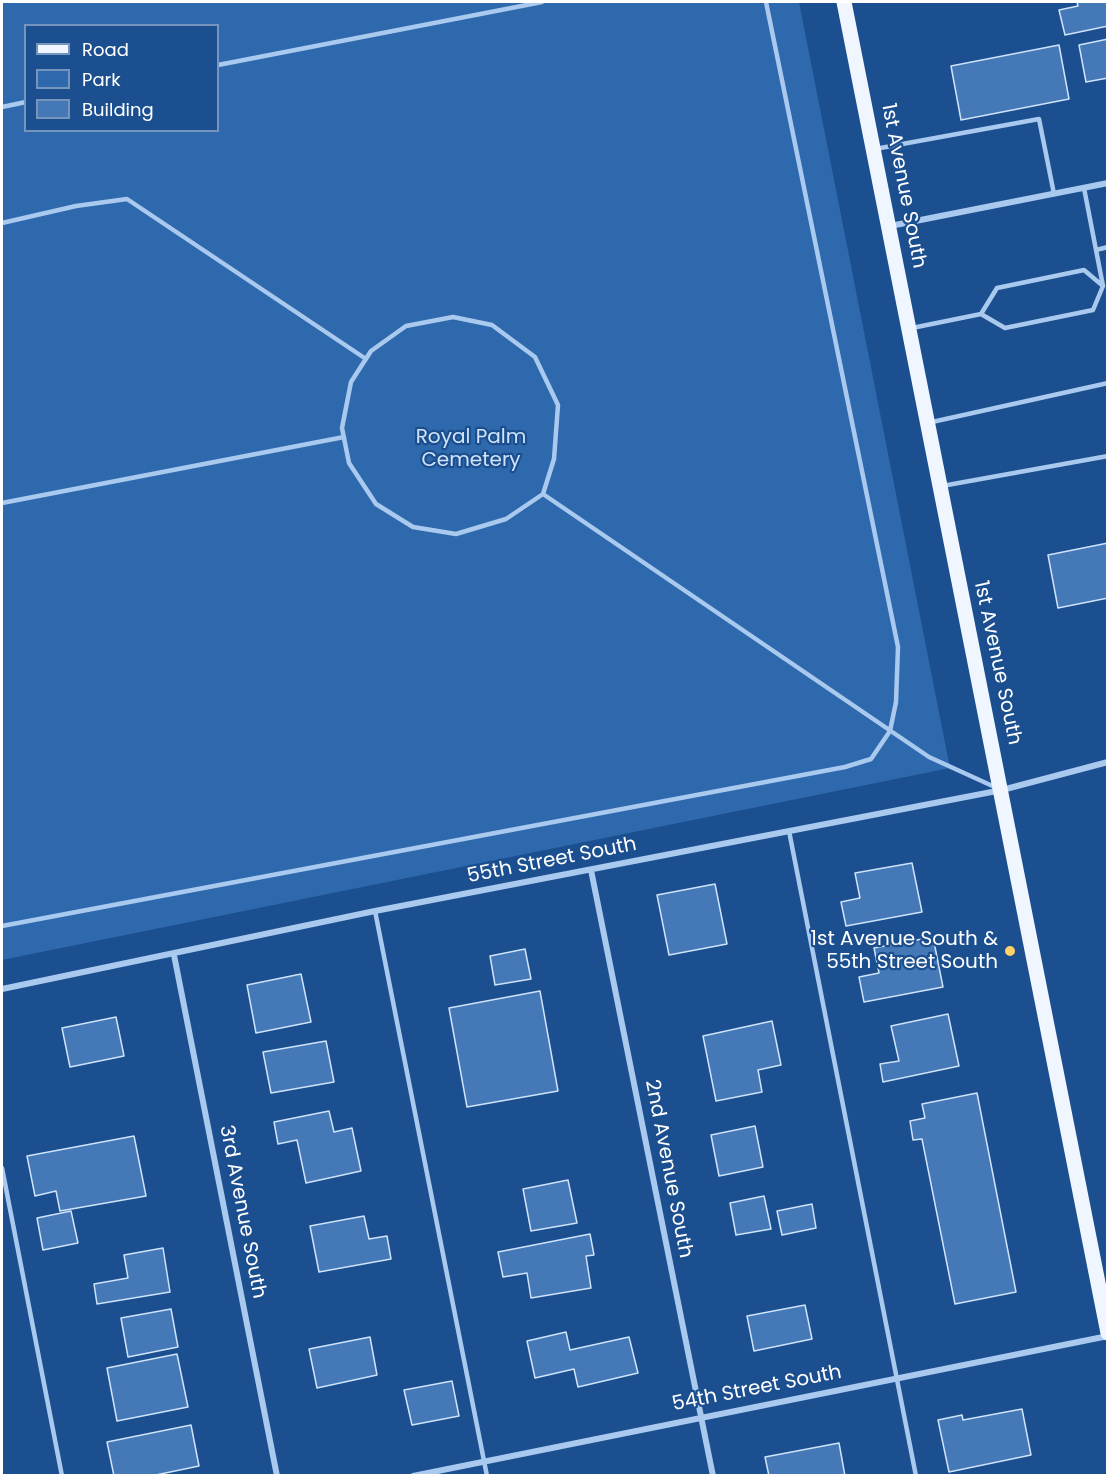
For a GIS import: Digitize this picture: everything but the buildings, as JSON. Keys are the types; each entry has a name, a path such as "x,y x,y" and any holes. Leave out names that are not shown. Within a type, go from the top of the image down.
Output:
{"main road":[{"name":"1st Avenue South","path":"844,2 890,226 939,487 1002,790 1107,1334"}],"street":[{"path":"890,226 1107,183"},
{"name":"55th Street South","path":"2,989 174,955 375,911 1002,790 1107,762"},
{"name":"2nd Avenue South","path":"591,870 713,1476"},
{"name":"3rd Avenue South","path":"174,955 277,1476"},
{"name":"54th Street South","path":"413,1476 1107,1334"}],"lane":[{"path":"219,65 542,2"},
{"path":"2,926 845,767 871,759 890,731 896,702 898,647 766,2"},
{"path":"2,107 24,102"},
{"path":"874,149 1039,119 1054,194"},
{"path":"909,329 981,314 1005,328 1093,310 1103,286 1084,188"},
{"path":"2,223 76,206 127,199 366,359"},
{"path":"1096,250 1107,247"},
{"path":"981,314 997,288 1084,270 1103,286"},
{"path":"453,316 492,325 518,344 535,357 558,405 554,459 543,494 506,519 456,534 413,527 376,504 349,463 342,428 351,382 366,359 371,351 406,326 453,316"},
{"path":"927,423 1107,382"},
{"path":"2,503 344,437"},
{"path":"939,487 1107,456"},
{"path":"543,494 929,757 1002,790"},
{"path":"789,831 916,1476"},
{"path":"375,911 488,1476"},
{"path":"2,1168 62,1476"}],"green space":[{"name":"Royal Palm Cemetery","path":"2,2 799,2 950,768 2,960"}],"place":[{"name":"1st Avenue South & 55th Street South","path":"1010,951"}]}
